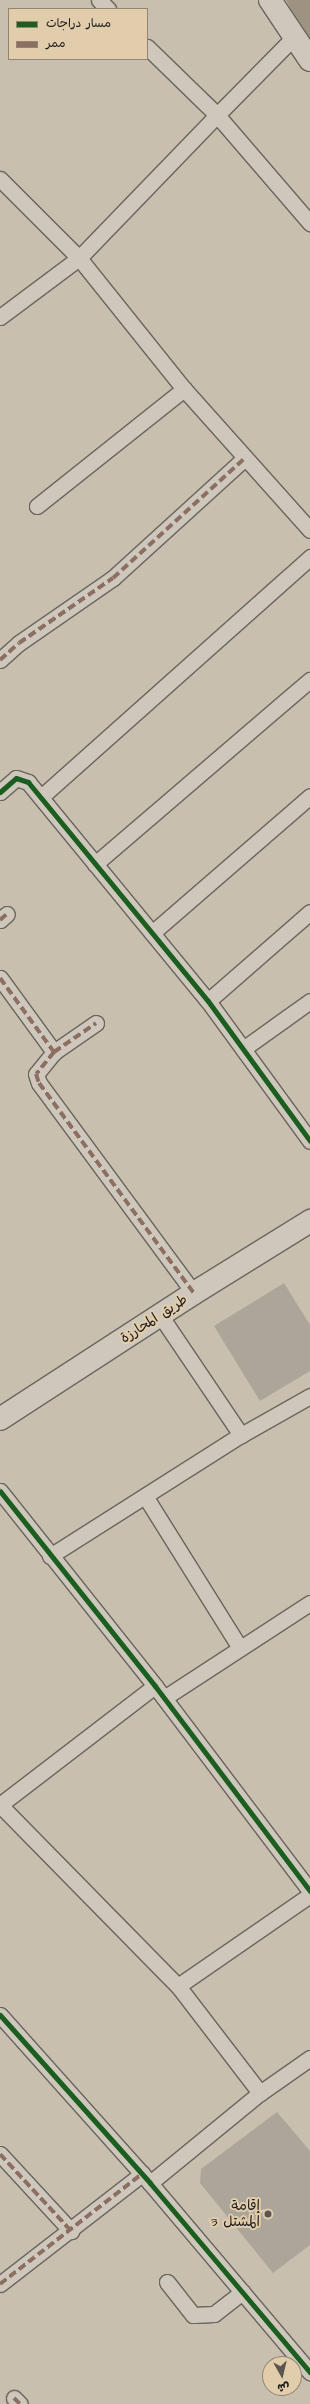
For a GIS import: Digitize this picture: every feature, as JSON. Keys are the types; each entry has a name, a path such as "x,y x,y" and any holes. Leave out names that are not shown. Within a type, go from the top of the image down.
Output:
{"main road":[{"path":"270,0 310,60"},
{"name":"طريق المحارزة","path":"0,1419 194,1293 310,1221"}],"street":[{"path":"99,0 107,8"},
{"path":"0,317 79,258 294,37"},
{"path":"148,48 217,115 310,223"},
{"path":"0,179 79,258 184,389 310,530"},
{"path":"37,506 184,389"},
{"path":"0,660 19,643 113,578 245,458"},
{"path":"41,797 309,560"},
{"path":"95,864 310,680"},
{"path":"0,792 20,777 41,797 208,1001 310,1141"},
{"path":"152,933 310,796"},
{"path":"208,1001 310,912"},
{"path":"0,978 54,1052"},
{"path":"243,1049 310,1001"},
{"path":"96,1022 54,1052 36,1074 39,1083 194,1293"},
{"path":"160,1315 241,1435"},
{"path":"50,1556 241,1435 310,1396"},
{"path":"0,1491 50,1556 160,1692 310,1890"},
{"path":"145,1496 240,1648"},
{"path":"260,2093 178,1986 1,1805 160,1692 240,1648 310,1603"},
{"path":"178,1986 310,1895"},
{"path":"0,2015 146,2178 310,2372"},
{"path":"0,2284 70,2231 146,2178 260,2093 310,2058"},
{"path":"0,2154 70,2231"},
{"path":"167,2282 193,2315 214,2314 242,2292"}],"shaded area":[{"path":"286,0 310,0 310,38 292,11"}],"building":[{"path":"284,1283 310,1325 310,1371 260,1401 214,1326"},
{"name":"إقامة المشتل 3","path":"277,2112 310,2151 310,2245 273,2273 200,2183 201,2169"}],"marked path":[{"path":"0,660 19,643 113,578 245,458"},
{"path":"0,920 7,914"},
{"path":"0,978 54,1052 36,1074 39,1083 194,1293"},
{"path":"54,1052 96,1023"},
{"path":"0,2154 71,2231"},
{"path":"0,2284 142,2174"},
{"path":"14,2398 20,2404"}],"cycle path":[{"path":"0,792 16,778 28,782 208,1001 310,1141"},
{"path":"0,1491 155,1686 310,1891"},
{"path":"0,2015 150,2183 310,2372"}],"place":[{"name":"إقامة المشتل 3","path":"268,2214"}]}
